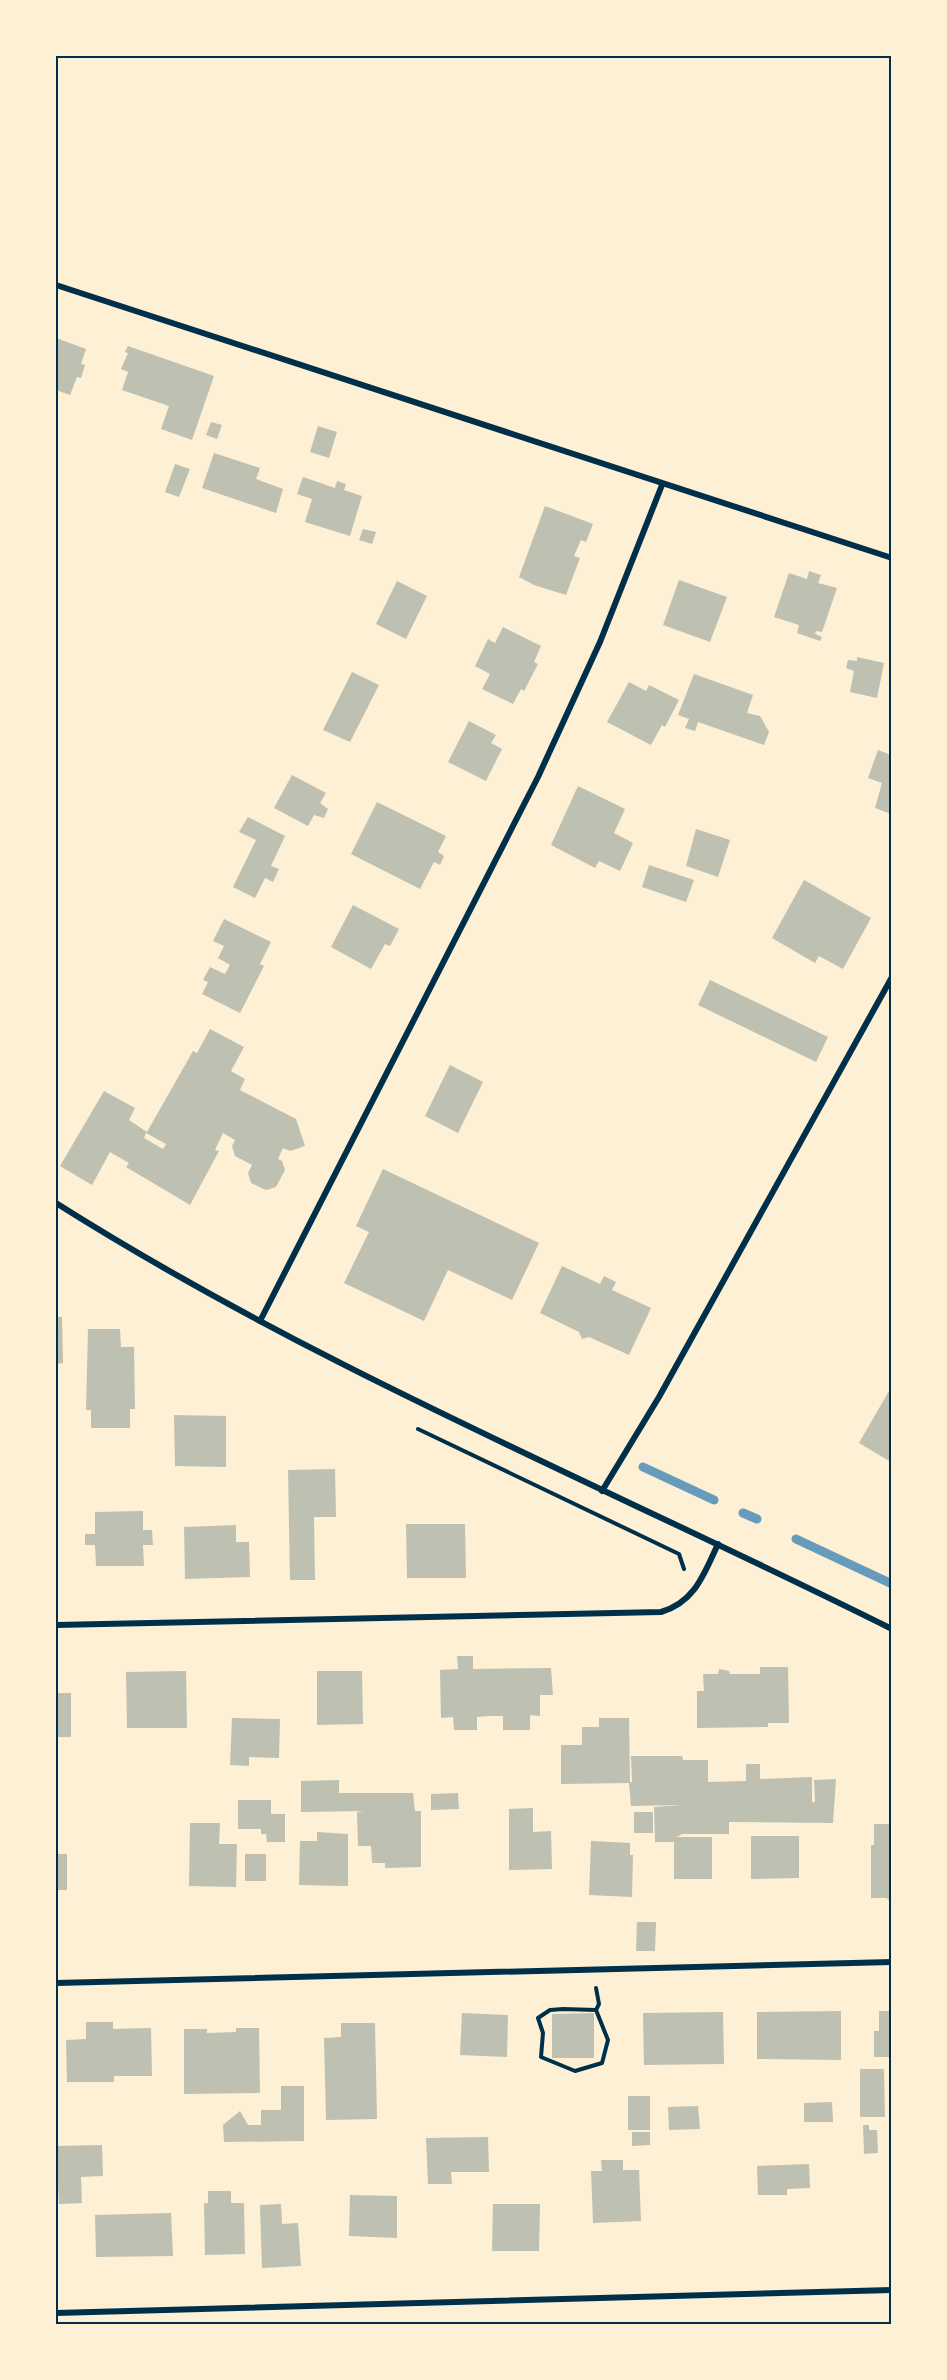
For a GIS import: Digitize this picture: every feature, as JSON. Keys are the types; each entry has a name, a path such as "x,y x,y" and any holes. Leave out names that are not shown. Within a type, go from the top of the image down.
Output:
{"street":[{"path":"56,285 891,558"},
{"path":"260,1321 538,777 600,642 663,484"},
{"path":"602,1491 659,1396 891,976"},
{"path":"56,1203 161,1269 260,1321 602,1491 718,1544 891,1629"},
{"path":"56,1625 661,1612 676,1608 690,1598 718,1544"},
{"path":"56,1983 891,1962"},
{"path":"56,2313 891,2290"}],"path":[{"path":"417,1429 679,1554 684,1578"},
{"path":"596,1990 599,2004 596,2010 608,2040 602,2063 575,2071 541,2057 543,2033 538,2018 542,2013 562,2009 596,2010"}],"building":[{"path":"56,338 86,349 81,364 85,365 81,378 77,377 70,395 56,390"},
{"path":"128,346 214,376 192,440 161,429 169,406 122,390 128,372 121,369 128,353 125,352"},
{"path":"211,422 222,425 217,439 206,435"},
{"path":"318,426 337,432 329,458 310,452"},
{"path":"214,453 260,468 256,479 283,489 276,513 202,488"},
{"path":"175,464 190,469 179,497 165,492"},
{"path":"303,477 335,488 337,481 346,484 344,490 362,496 350,536 305,522 312,499 297,494"},
{"path":"545,506 593,524 586,542 581,540 574,556 580,558 566,595 534,585 519,577"},
{"path":"363,529 376,532 372,544 359,540"},
{"path":"809,571 821,575 818,583 837,588 822,632 816,631 815,634 822,637 820,641 797,633 799,625 774,617 789,573 807,579"},
{"path":"679,580 727,597 710,642 663,625"},
{"path":"397,581 427,596 406,639 376,624"},
{"path":"503,627 541,646 534,662 538,664 524,691 521,689 513,704 482,689 490,674 475,666 488,639 495,643"},
{"path":"857,657 884,663 877,698 850,692 854,671 846,668 848,660 857,661"},
{"path":"352,672 379,685 350,742 323,730"},
{"path":"694,674 753,695 747,713 760,716 769,732 764,745 698,722 695,731 685,728 689,719 678,715"},
{"path":"629,682 646,691 649,685 679,700 665,727 662,725 651,745 607,722"},
{"path":"469,721 496,735 491,743 502,749 486,781 448,762"},
{"path":"878,750 891,755 891,814 875,808 882,783 868,778"},
{"path":"292,775 326,793 320,803 328,809 324,818 314,815 308,826 274,808"},
{"path":"578,786 625,809 614,833 633,843 620,871 599,861 595,868 551,845"},
{"path":"377,802 446,836 438,852 444,856 440,865 434,862 420,889 351,854"},
{"path":"248,817 285,836 271,866 279,869 273,882 265,878 255,898 233,887 256,840 239,832"},
{"path":"696,829 730,840 718,877 686,866"},
{"path":"649,865 694,880 686,902 642,887"},
{"path":"804,880 871,918 843,969 819,956 815,963 772,938"},
{"path":"353,905 399,929 390,946 385,944 371,969 331,947"},
{"path":"224,919 271,942 260,964 264,966 240,1013 202,994 208,982 203,980 210,967 225,974 230,965 218,958 224,946 213,941"},
{"path":"710,980 828,1037 816,1062 698,1005"},
{"path":"210,1029 244,1047 231,1071 245,1079 240,1090 296,1119 305,1146 290,1151 283,1148 278,1159 282,1161 285,1170 276,1187 266,1190 251,1183 248,1173 252,1165 235,1156 232,1146 235,1140 223,1133 215,1150 219,1151 190,1205 126,1167 129,1163 110,1152 92,1185 60,1166 104,1091 135,1108 129,1120 147,1132 193,1051 197,1053","holes":["146,1133 166,1144 163,1149 144,1138"]},
{"path":"450,1065 483,1082 458,1133 425,1116"},
{"path":"383,1169 539,1243 512,1300 448,1270 424,1321 344,1283 369,1232 356,1226"},
{"path":"562,1266 600,1284 604,1276 616,1282 612,1290 651,1308 629,1355 589,1337 582,1339 579,1332 540,1313"},
{"path":"56,1317 62,1317 63,1363 56,1364"},
{"path":"88,1329 120,1329 121,1347 134,1347 135,1409 130,1409 130,1428 91,1428 91,1410 86,1410"},
{"path":"889,1391 891,1393 891,1462 859,1443"},
{"path":"174,1415 226,1416 226,1467 175,1466"},
{"path":"335,1469 336,1517 314,1517 315,1580 290,1580 288,1470"},
{"path":"143,1511 143,1530 152,1530 153,1545 143,1545 144,1566 96,1566 95,1545 85,1545 85,1534 95,1534 95,1512"},
{"path":"406,1524 465,1524 466,1578 407,1578"},
{"path":"236,1525 236,1542 249,1542 250,1577 185,1579 184,1527"},
{"path":"457,1656 473,1656 473,1669 551,1668 553,1695 540,1695 540,1716 530,1715 530,1730 503,1730 503,1716 477,1717 477,1730 454,1730 453,1717 441,1718 440,1670 458,1669"},
{"path":"760,1667 788,1667 789,1723 768,1723 768,1727 697,1728 697,1691 704,1691 703,1674 718,1674 719,1669 729,1671 730,1674 760,1674"},
{"path":"186,1671 187,1728 127,1728 126,1672"},
{"path":"317,1671 362,1671 363,1724 317,1725"},
{"path":"56,1693 71,1693 71,1737 56,1737"},
{"path":"232,1718 280,1719 279,1758 249,1757 249,1766 230,1765"},
{"path":"599,1718 629,1718 630,1782 632,1782 631,1756 682,1756 683,1760 708,1760 708,1782 746,1781 746,1764 760,1764 760,1779 812,1777 812,1802 815,1802 814,1780 836,1779 833,1823 729,1822 729,1834 682,1834 677,1837 712,1837 712,1879 674,1879 674,1842 655,1842 654,1807 682,1805 631,1806 629,1783 561,1784 561,1745 582,1745 582,1727 599,1727"},
{"path":"339,1780 339,1793 413,1793 415,1811 421,1811 421,1867 385,1868 385,1863 372,1863 371,1846 358,1846 357,1812 364,1811 301,1812 301,1781"},
{"path":"458,1793 459,1809 431,1810 431,1794"},
{"path":"238,1800 271,1800 271,1814 285,1814 285,1842 267,1842 266,1834 261,1834 261,1829 238,1829"},
{"path":"533,1808 533,1832 551,1831 552,1869 509,1870 509,1809"},
{"path":"634,1812 653,1812 653,1833 634,1833"},
{"path":"190,1823 220,1823 219,1844 237,1844 236,1887 189,1886"},
{"path":"874,1824 891,1824 891,1901 886,1898 871,1898 871,1845 874,1845"},
{"path":"317,1832 348,1834 348,1886 299,1885 300,1841 317,1841"},
{"path":"751,1836 799,1836 799,1878 751,1879"},
{"path":"591,1841 630,1843 630,1855 633,1855 632,1897 589,1895"},
{"path":"56,1854 67,1854 67,1890 56,1890"},
{"path":"245,1854 266,1854 266,1881 245,1881"},
{"path":"637,1922 656,1922 655,1951 636,1951"},
{"path":"841,2011 841,2060 757,2059 757,2012"},
{"path":"879,2011 891,2011 891,2057 874,2057 874,2031 879,2031"},
{"path":"723,2012 724,2064 644,2065 643,2013"},
{"path":"462,2013 508,2015 507,2057 460,2055"},
{"path":"594,2013 594,2058 552,2058 552,2014"},
{"path":"86,2022 113,2022 113,2029 151,2028 152,2076 114,2076 114,2082 67,2082 66,2040 86,2039"},
{"path":"341,2023 375,2023 377,2119 326,2120 324,2038 341,2037"},
{"path":"236,2028 259,2028 260,2093 184,2094 184,2029 207,2029 207,2033 236,2032"},
{"path":"860,2069 884,2069 885,2117 860,2117"},
{"path":"281,2086 304,2086 304,2141 224,2142 223,2125 240,2111 248,2125 261,2125 261,2110 281,2110"},
{"path":"628,2096 650,2096 650,2130 628,2130"},
{"path":"832,2102 833,2122 804,2122 804,2103"},
{"path":"698,2106 700,2129 669,2130 668,2107"},
{"path":"863,2125 869,2125 869,2130 877,2130 878,2153 864,2154"},
{"path":"632,2132 650,2132 650,2145 632,2146"},
{"path":"488,2137 489,2172 451,2172 452,2184 428,2184 426,2138"},
{"path":"102,2145 103,2176 81,2177 82,2203 59,2204 56,2146"},
{"path":"601,2160 623,2160 623,2170 639,2170 641,2221 593,2223 591,2171 602,2171"},
{"path":"809,2164 810,2188 787,2189 787,2195 758,2195 757,2166"},
{"path":"208,2191 231,2191 231,2203 244,2203 245,2254 205,2255 204,2203 208,2203"},
{"path":"350,2195 397,2196 397,2238 349,2236"},
{"path":"281,2204 282,2224 298,2223 301,2266 262,2268 260,2205"},
{"path":"493,2204 540,2204 539,2251 492,2251"},
{"path":"171,2213 173,2256 96,2257 95,2215"}],"waterway":[{"path":"643,1467 714,1500"},
{"path":"743,1513 757,1519"},
{"path":"796,1539 892,1584"}]}
